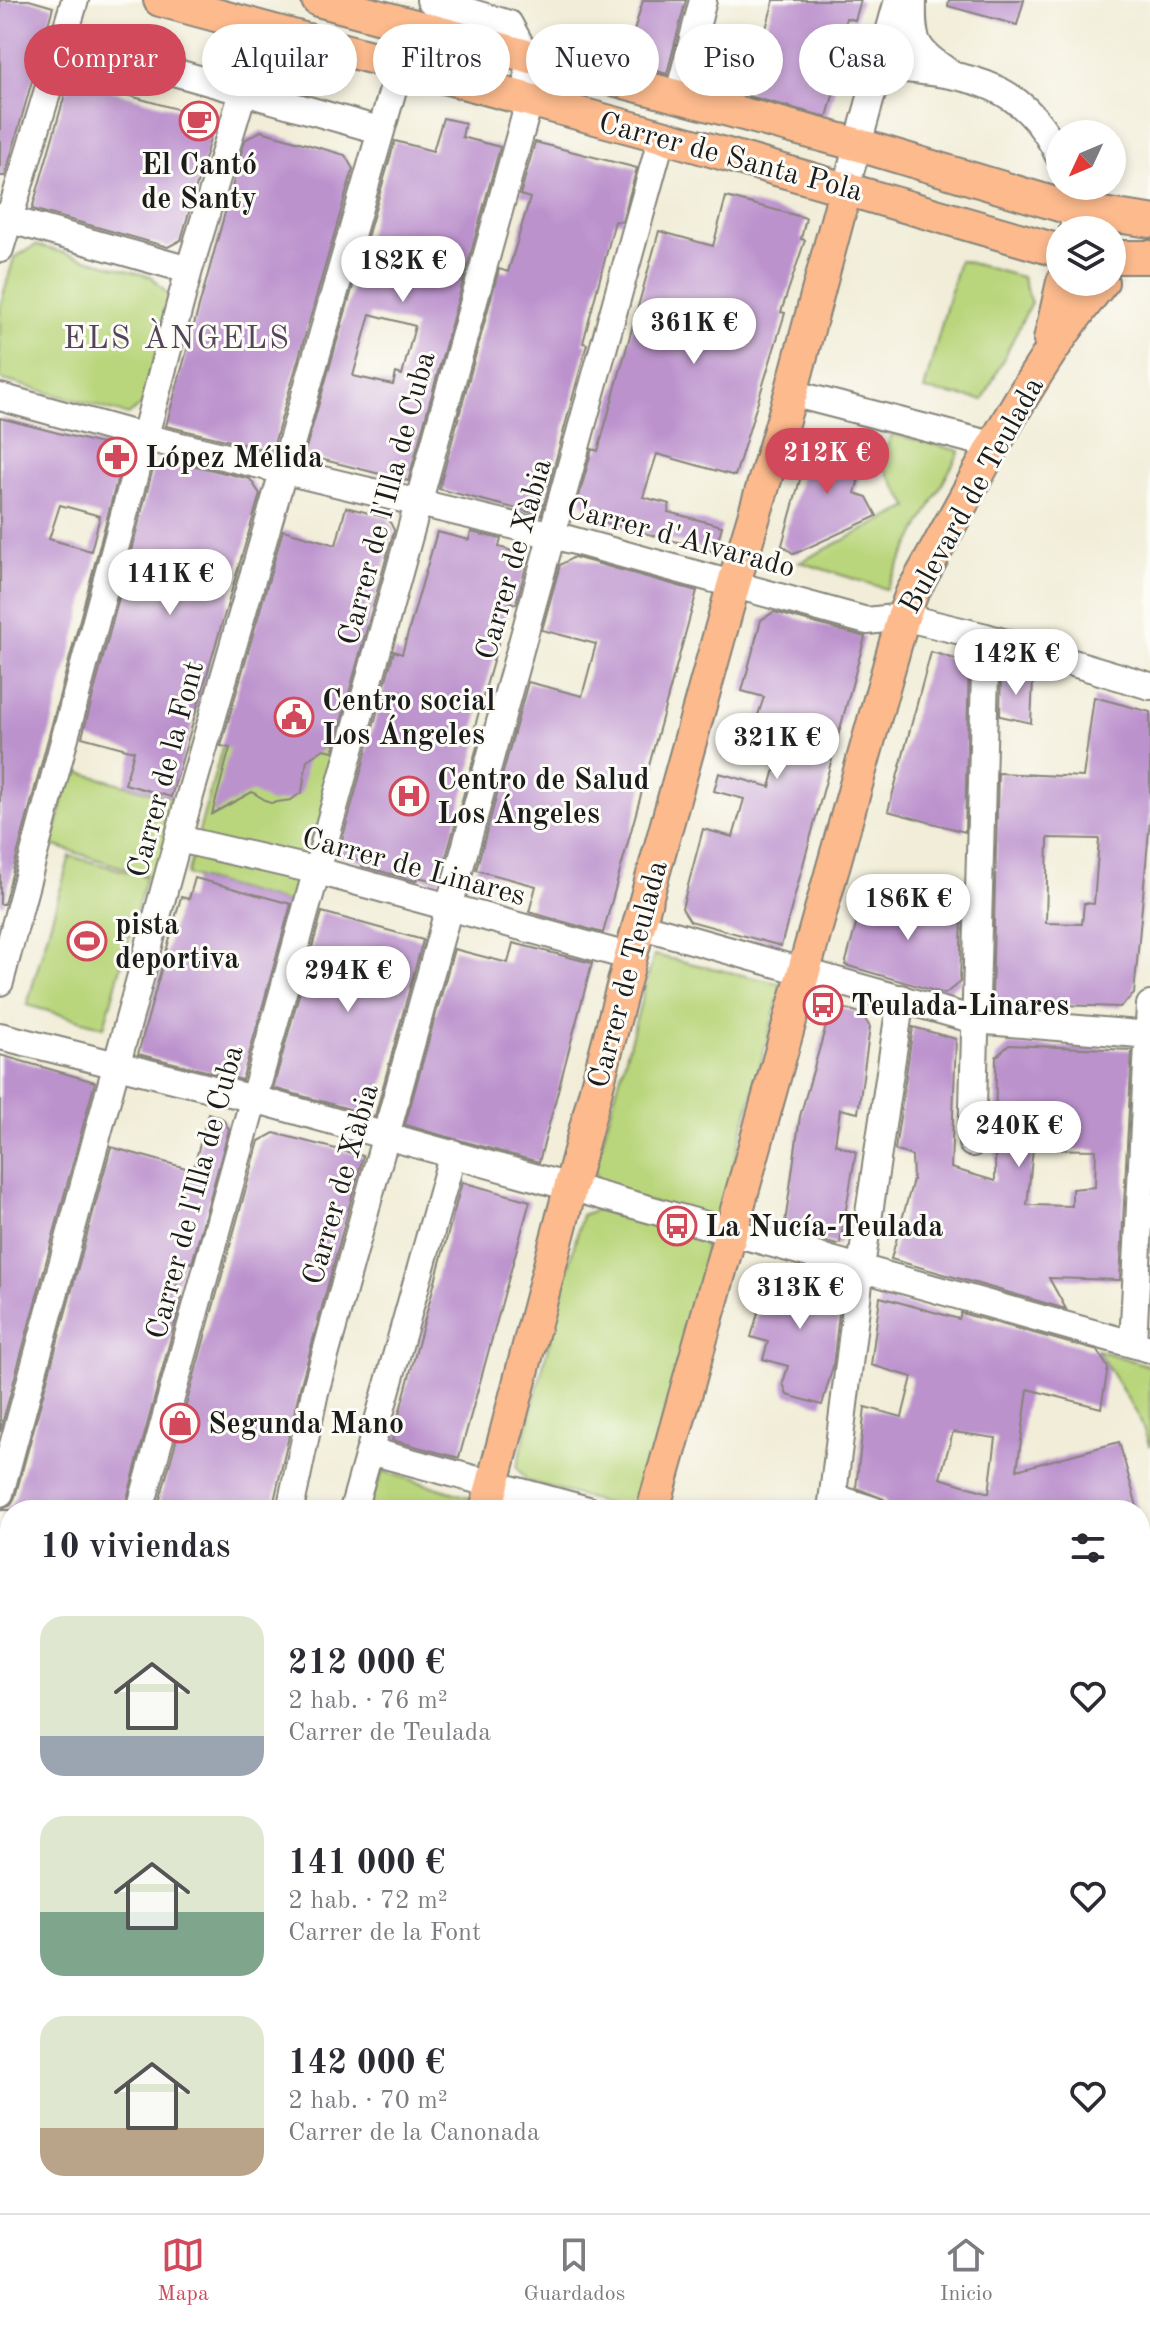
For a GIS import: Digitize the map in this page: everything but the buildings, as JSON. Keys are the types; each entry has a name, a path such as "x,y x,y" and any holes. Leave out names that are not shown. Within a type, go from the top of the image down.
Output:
{"main road":[{"name":"Carrer de Santa Pola","path":"160,0 373,58"},
{"name":"Carrer de Santa Pola","path":"318,0 526,57"},
{"name":"Carrer de Santa Pola","path":"659,92 859,145 1073,209 1150,221"},
{"name":"Carrer de Santa Pola","path":"508,96 846,187 1046,247"},
{"name":"Carrer de Teulada","path":"491,1496 639,925 734,583 791,393 846,187"},
{"name":"Bulevard de Teulada","path":"1046,359 1060,296"},
{"name":"Bulevard de Teulada","path":"656,1500 903,617 912,593 1046,359 1077,311 1091,296"}],"street":[{"path":"69,24 75,0"},
{"path":"430,0 509,24 526,55"},
{"path":"678,97 703,0"},
{"name":"Carrer de Teulada","path":"891,24 898,0"},
{"path":"913,0 912,32 922,55 956,76"},
{"path":"914,71 956,76 1005,91 1046,134"},
{"path":"0,249 4,218 45,96"},
{"path":"0,982 147,438 189,270 242,96"},
{"path":"257,96 379,130"},
{"name":"Carrer de la Font","path":"0,1493 282,469 390,96"},
{"name":"Carrer de l'Illa de Cuba","path":"143,1500 529,96"},
{"name":"Carrer de Teulada","path":"846,187 871,96"},
{"name":"Carrer de Xàbia","path":"292,1500 315,1392 662,136"},
{"path":"4,218 189,270"},
{"path":"791,393 996,446"},
{"name":"Carrer d'Alvarado","path":"0,397 147,438 553,535 867,621 903,617 986,637 1150,686"},
{"path":"972,1143 986,637"},
{"name":"Carrer de Linares","path":"179,839 318,871 631,957"},
{"path":"639,925 975,1020 1148,1035"},
{"path":"832,1500 861,1267 901,998"},
{"path":"0,1036 254,1099 453,1153 730,1234 861,1267 1142,1346 1150,1005"},
{"path":"356,1500 453,1153"},
{"path":"370,1451 491,1496 519,1500"}],"green space":[{"path":"36,245 152,277 171,298 143,404 128,415 0,379 0,306 14,258"},
{"path":"959,260 1022,277 1031,303 983,400 924,390"},
{"path":"892,434 960,451 886,589 800,562 909,507 881,463"},
{"path":"233,708 351,736 302,907 187,875"},
{"path":"71,770 183,801 162,880 52,845"},
{"name":"pista deportiva","path":"70,856 146,877 104,1027 27,1005"},
{"path":"654,955 782,984 721,1210 709,1217 605,1191 594,1171"},
{"path":"600,1208 696,1235 705,1245 707,1259 641,1500 594,1500 527,1481 517,1467 582,1215"},
{"path":"1097,1350 1150,1366 1150,1447 1139,1417"},
{"path":"383,1471 471,1498 470,1500 371,1500"}],"place":[{"name":"El Cantó de Santy","path":"199,121"},
{"name":"López Mélida","path":"117,457"},
{"name":"Centro social Los Ángeles","path":"294,717"},
{"name":"Centro de Salud Los Ángeles","path":"409,796"},
{"name":"pista deportiva","path":"87,941"},
{"name":"Teulada-Linares","path":"823,1005"},
{"name":"La Nucía-Teulada","path":"677,1226"},
{"name":"Segunda Mano","path":"180,1423"}],"district":[{"name":"ELS ÀNGELS","path":"177,337"}]}
